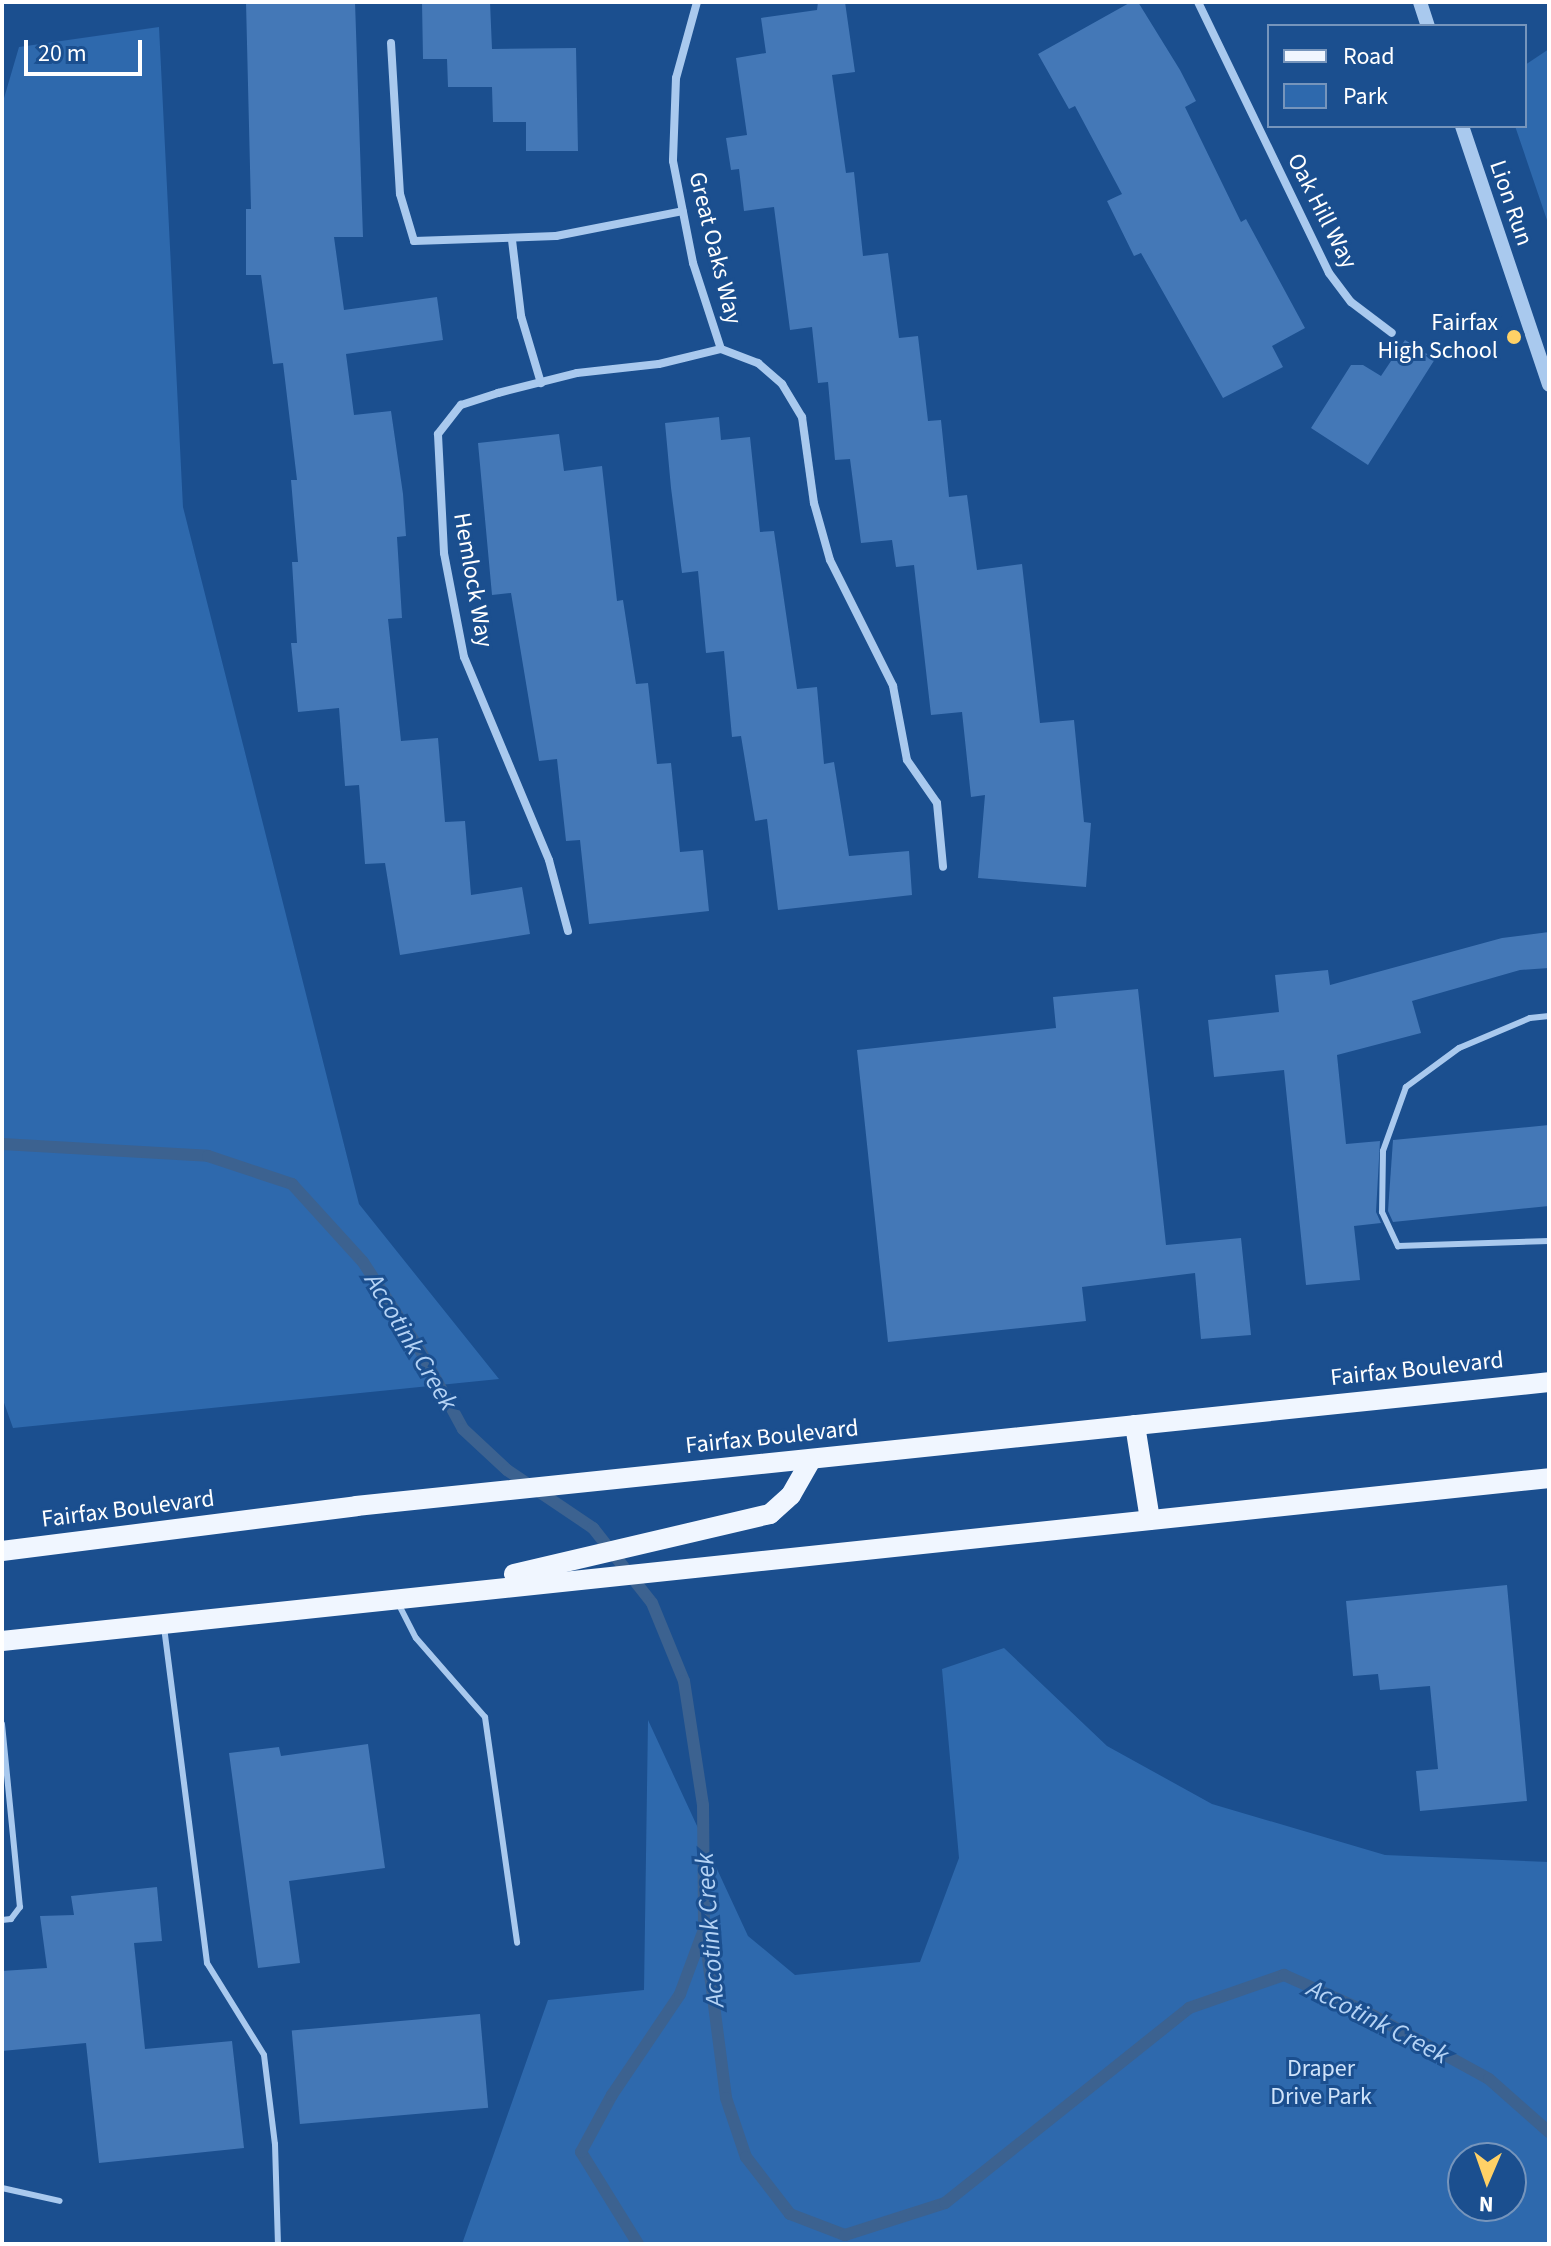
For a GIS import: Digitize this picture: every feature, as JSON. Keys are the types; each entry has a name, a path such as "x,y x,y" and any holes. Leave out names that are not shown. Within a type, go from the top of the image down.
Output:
{"main road":[{"name":"Fairfax Boulevard","path":"2,1551 356,1506 1549,1382"},
{"path":"1135,1425 1150,1520"},
{"path":"440,1592 736,1525 770,1514 791,1495 811,1460"},
{"path":"2,1641 440,1592 1549,1478"}],"street":[{"name":"Great Oaks Way","path":"697,2 676,78 673,161 683,211 721,349 758,363 782,384 802,417 814,503 830,560 893,686 907,760 937,803 943,867"},
{"name":"Oak Hill Way","path":"1198,2 1329,273 1351,302 1392,333"},
{"path":"1420,2 1427,24"},
{"path":"391,43 400,194 414,241 512,240 683,211"},
{"name":"Lion Run","path":"1463,128 1549,385"},
{"path":"512,240 521,316 541,383"},
{"name":"Hemlock Way","path":"568,931 549,860 464,657 444,553 435,460 438,434 461,405 541,383 721,349"}],"lane":[{"path":"1549,1016 1530,1018 1459,1048 1406,1087 1383,1151 1382,1212 1398,1246 1549,1241"},
{"path":"395,1597 416,1638 485,1717 517,1943"},
{"path":"163,1623 207,1963 264,2055 275,2144 278,2244"},
{"path":"2,1724 20,1907 11,1919 2,1920"},
{"path":"2,2188 60,2201"}],"green space":[{"path":"159,27 183,507 359,1204 499,1379 13,1428 2,1397 2,105 19,47"},
{"path":"1549,49 1549,226 1516,128 1527,128 1527,64"},
{"name":"Draper Drive Park","path":"1004,1648 1107,1746 1212,1804 1385,1855 1549,1862 1549,2244 462,2244 548,2000 644,1990 648,1720 748,1936 795,1975 920,1962 959,1858 942,1669"}],"building":[{"path":"246,2 355,2 363,237 334,237 344,310 437,297 443,340 346,354 354,415 391,411 403,494 406,536 397,537 402,618 388,619 401,741 438,738 445,822 465,821 471,895 522,887 530,934 400,955 385,863 365,864 359,785 345,786 339,708 298,712 291,643 297,643 292,562 298,562 291,480 297,480 283,363 273,364 261,275 246,275 246,209 251,209"},
{"path":"422,2 490,2 492,49 576,48 578,151 526,151 526,122 493,122 492,87 448,87 447,59 423,59"},
{"path":"818,2 845,2 855,72 832,75 846,173 854,172 863,256 888,253 899,338 918,336 928,421 941,420 949,497 967,495 977,570 1022,564 1040,723 1074,720 1084,822 1091,823 1086,887 978,878 985,795 971,797 962,712 931,715 914,565 896,567 892,540 861,543 850,459 835,460 828,382 818,383 812,327 790,330 774,207 744,211 739,169 731,170 726,138 747,135 736,58 766,53 761,18 817,10"},
{"path":"1131,2 1138,2 1180,70 1196,101 1185,107 1241,222 1246,219 1305,328 1272,346 1283,367 1223,398 1141,253 1134,256 1107,201 1122,194 1075,106 1069,109 1038,54"},
{"path":"1405,340 1435,359 1368,465 1311,428 1351,365 1363,365 1381,376"},
{"path":"719,417 721,440 750,437 760,532 774,531 797,689 817,687 824,764 834,762 849,856 909,851 912,895 778,910 767,819 755,821 741,736 732,737 724,651 706,653 698,571 682,573 671,488 665,423"},
{"path":"559,434 564,471 602,466 617,601 623,600 636,684 648,683 657,764 671,763 680,852 703,850 709,911 589,924 580,840 566,841 557,759 539,761 511,593 492,595 478,443"},
{"path":"1549,932 1549,968 1520,970 1412,1001 1421,1033 1337,1055 1346,1144 1380,1141 1376,1212 1381,1223 1354,1226 1360,1280 1306,1285 1284,1070 1214,1077 1208,1020 1279,1012 1275,975 1328,970 1330,985 1502,938"},
{"path":"1138,989 1166,1245 1241,1238 1251,1335 1201,1339 1195,1273 1082,1287 1086,1321 888,1342 857,1050 1056,1028 1053,997"},
{"path":"1549,1125 1549,1206 1393,1222 1388,1211 1393,1140"},
{"path":"1507,1585 1527,1801 1420,1811 1416,1771 1438,1769 1430,1686 1380,1690 1378,1674 1353,1676 1346,1601"},
{"path":"368,1744 385,1868 289,1881 300,1963 258,1968 229,1753 279,1747 281,1756"},
{"path":"157,1887 162,1941 134,1943 145,2049 232,2041 244,2148 99,2163 86,2043 2,2051 2,1971 47,1968 40,1916 74,1915 71,1896"},
{"path":"480,2014 488,2108 300,2124 292,2030"}],"waterway":[{"name":"Accotink Creek","path":"2,1144 208,1156 292,1184 363,1262 420,1350 463,1429 507,1470 593,1528 652,1603 684,1681 703,1805 704,1928 726,2098 746,2157 790,2214 845,2235 945,2203 1189,2008 1284,1975 1365,2011 1489,2079 1549,2132"},
{"path":"638,2244 581,2152 612,2095 680,1994 703,1932"}],"place":[{"name":"Fairfax High School","path":"1514,337"}]}
